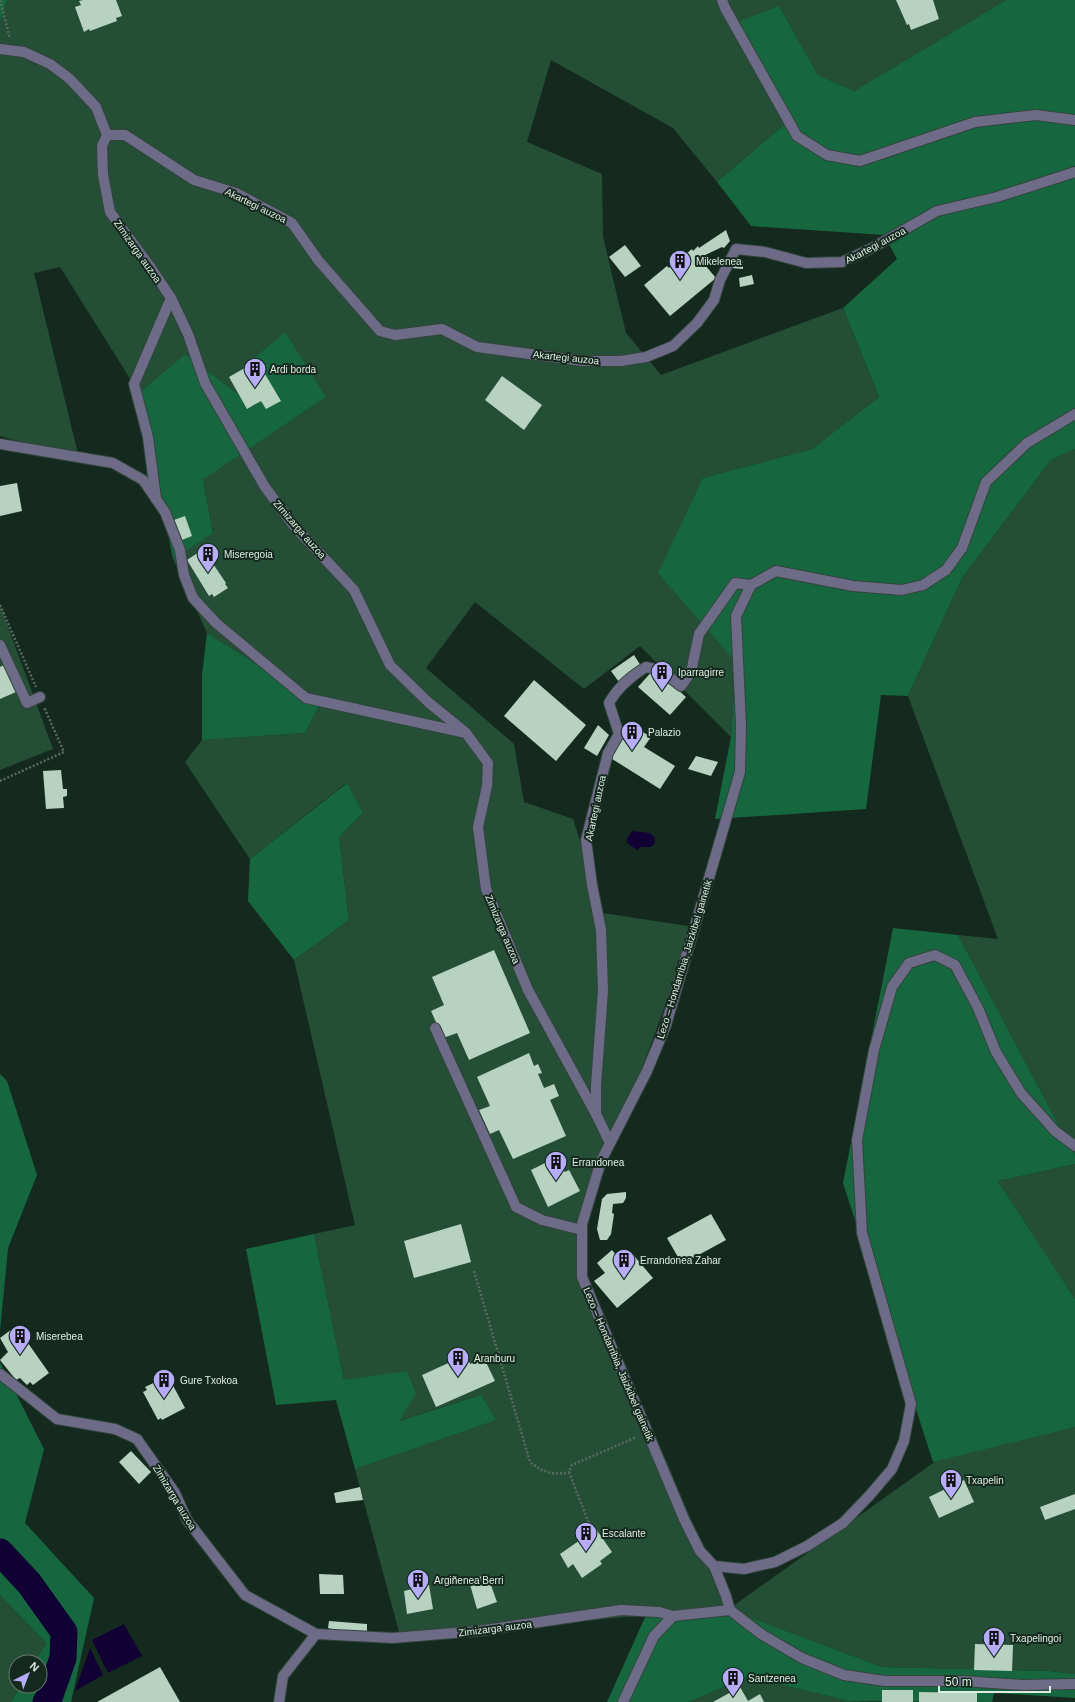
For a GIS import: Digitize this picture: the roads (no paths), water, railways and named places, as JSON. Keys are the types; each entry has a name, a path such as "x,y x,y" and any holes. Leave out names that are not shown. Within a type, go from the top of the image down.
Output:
{"street":[{"path":"722,0 725,8 797,136 827,155 860,161 975,122 1036,115 1075,120"},
{"path":"0,49 24,52 50,64 70,79 96,107 108,136"},
{"name":"Akartegi auzoa","path":"108,136 125,135 194,180 236,193 292,222 318,260 380,331 395,335 442,329 477,346 583,360 621,361 646,357 673,346 697,323 714,300 720,280 736,249 765,252 806,263 842,262 872,248 937,211 997,197 1075,172"},
{"name":"Zimizarga auzoa","path":"108,136 102,146 103,175 110,212 151,268 170,298 188,334 205,383 265,487 294,526 354,590 390,665 428,702 466,733 488,763 487,786 478,827 486,889 528,990 596,1114"},
{"path":"157,500 148,437 134,384 170,298"},
{"path":"751,585 776,571 852,586 902,590 923,585 946,570 962,548 986,482 1027,443 1075,414"},
{"path":"0,444 113,463 143,480 165,512 180,550 184,575 193,598 216,623 306,698 466,733"},
{"name":"Akartegi auzoa","path":"609,1141 596,1114 596,1085 603,991 601,930 592,885 586,840 608,753 619,734 609,703 616,691 634,675 646,668 653,667 660,670 681,686 691,672 699,634 734,583 751,585"},
{"name":"Lezo – Hondarribia, Jaizkibel gainetik","path":"714,1566 700,1551 684,1518 649,1432 582,1277 582,1224 601,1161 609,1141 647,1071 666,1025 740,772 741,725 736,616 751,585"},
{"path":"0,645 27,703 40,697"},
{"path":"1075,1146 1055,1131 1021,1093 996,1052 978,1008 954,964 935,955 909,963 892,987 874,1050 857,1140 862,1233 911,1404 904,1441 892,1469 843,1523 807,1546 775,1562 744,1569 714,1566 730,1610 761,1634 802,1658 844,1675 885,1682 963,1681 1022,1685 1075,1684"},
{"path":"435,1028 516,1207 542,1220 582,1230"},
{"name":"Zimizarga auzoa","path":"0,1374 57,1419 115,1429 136,1439 175,1493 188,1520 245,1595 316,1634 393,1638 478,1631 621,1610 659,1612 673,1616 730,1610"},
{"path":"623,1702 654,1636 673,1616"},
{"path":"279,1702 283,1676 316,1634"}],"waterway":[{"path":"0,1552 29,1583 64,1632 63,1658 49,1698 46,1702"}],"place":[{"name":"Mikelenea","path":"680,280"},
{"name":"Ardi borda","path":"255,388"},
{"name":"Miseregoia","path":"208,574"},
{"name":"Iparragirre","path":"662,692"},
{"name":"Palazio","path":"632,752"},
{"name":"Errandonea","path":"556,1182"},
{"name":"Errandonea Zahar","path":"624,1280"},
{"name":"Miserebea","path":"20,1356"},
{"name":"Aranburu","path":"458,1378"},
{"name":"Gure Txokoa","path":"164,1400"},
{"name":"Txapelin","path":"951,1500"},
{"name":"Escalante","path":"586,1552"},
{"name":"Argiñenea Berri","path":"418,1600"},
{"name":"Txapelingoi","path":"994,1658"},
{"name":"Santzenea","path":"733,1698"}]}
